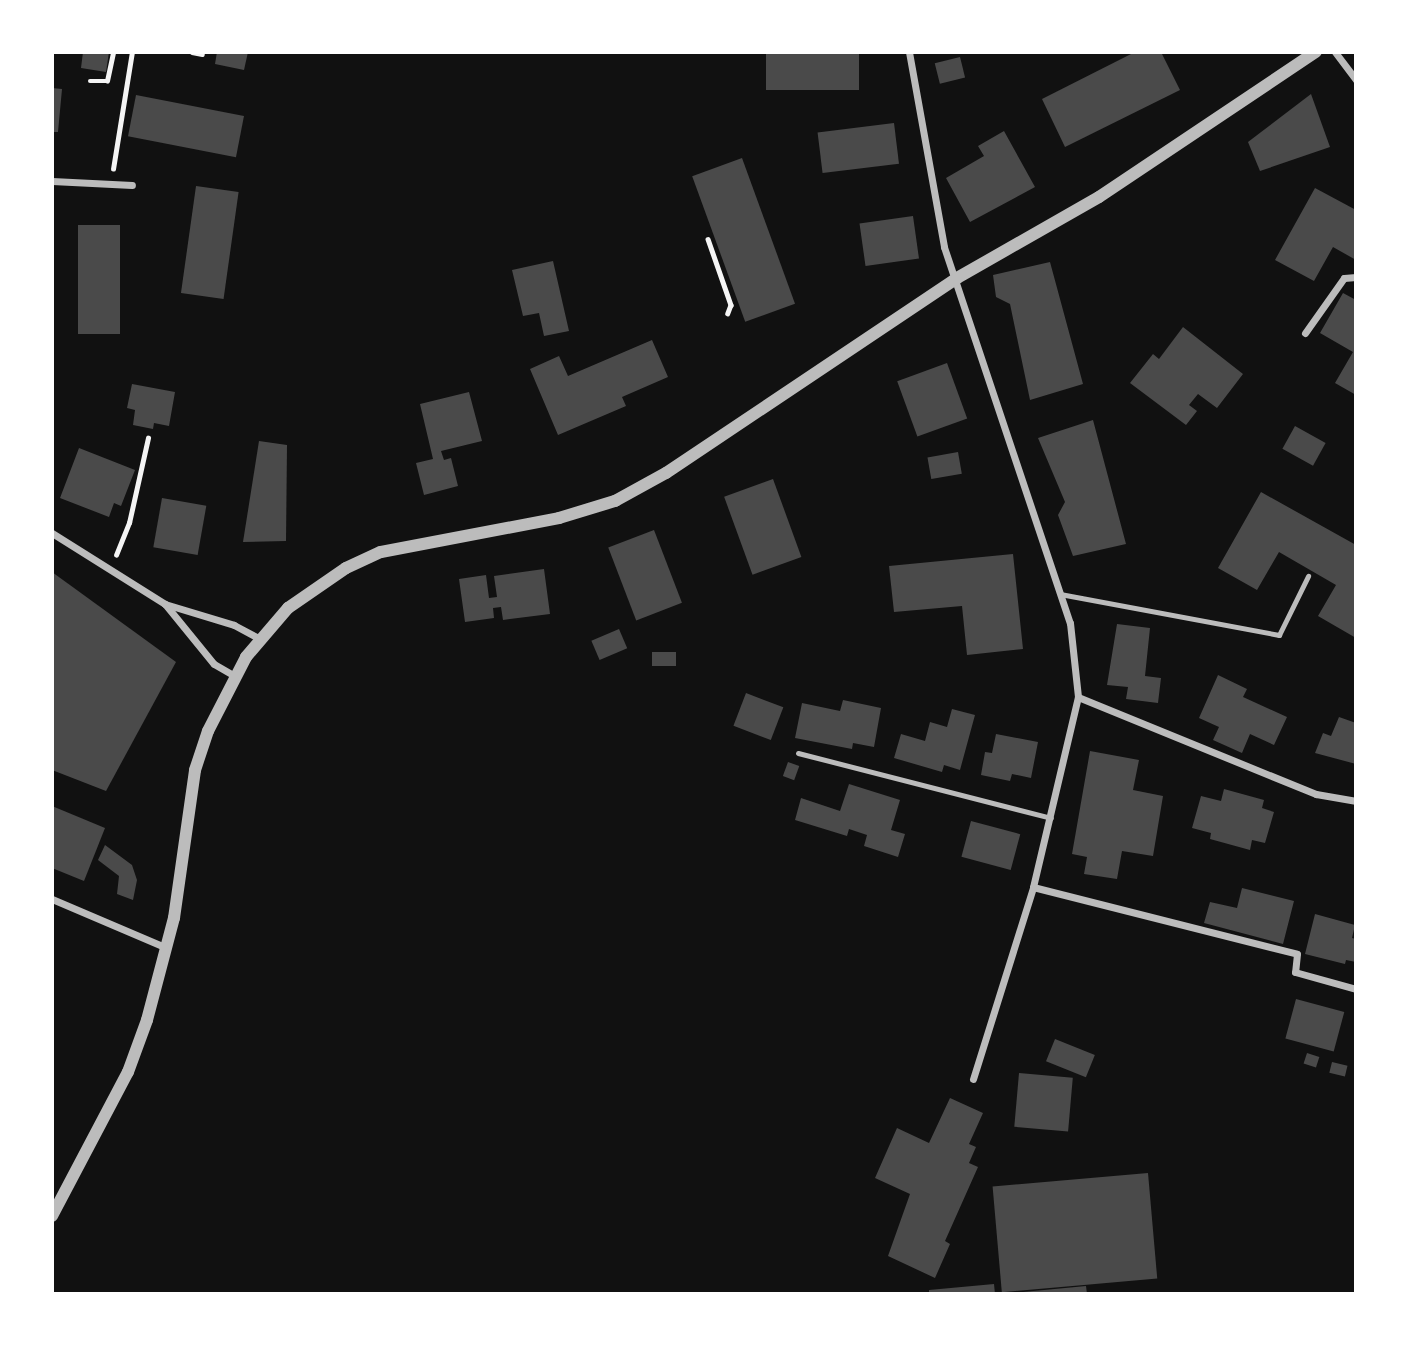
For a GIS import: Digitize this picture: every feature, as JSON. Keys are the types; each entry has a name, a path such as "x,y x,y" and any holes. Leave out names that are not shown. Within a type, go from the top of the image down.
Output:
{"street":[{"path":"909,52 944,247 957,278 1070,623 1079,697 1034,887 973,1079"},
{"path":"52,1216 128,1072 167,948 195,771 208,731 235,676 260,639 313,589 381,552 558,518 615,501 677,466 957,278 1110,190 1316,52"},
{"path":"1335,52 1356,80"},
{"path":"52,181 132,185"},
{"path":"1305,333 1344,278 1356,277"},
{"path":"52,534 165,604 234,625 260,639"},
{"path":"165,604 214,664 235,676"},
{"path":"1079,697 1316,794 1356,801"},
{"path":"1034,887 1297,954 1295,972 1356,989"},
{"path":"52,899 167,948"}],"lane":[{"path":"1060,594 1279,635 1308,576"},
{"path":"798,753 1051,818"}],"path":[{"path":"90,81 107,81 113,52"},
{"path":"110,184 132,52"},
{"path":"192,52 202,54"},
{"path":"708,239 732,304 728,313"},
{"path":"111,569 129,523 148,438"}],"building":[{"path":"83,52 109,52 106,72 81,68"},
{"path":"217,52 248,52 244,70 215,64"},
{"path":"766,52 859,52 859,90 766,90"},
{"path":"1135,52 1161,52 1180,90 1065,147 1042,99"},
{"path":"960,57 965,77 940,84 935,63"},
{"path":"52,88 62,89 58,132 52,132"},
{"path":"1311,94 1330,147 1260,171 1248,142"},
{"path":"136,95 244,116 236,157 128,136"},
{"path":"894,123 899,164 823,173 818,132"},
{"path":"1004,131 1035,187 970,222 946,178 984,156 978,146"},
{"path":"742,158 795,304 745,322 692,176"},
{"path":"196,186 239,192 224,299 181,293"},
{"path":"1315,188 1356,210 1356,260 1333,247 1314,281 1275,260"},
{"path":"913,216 919,259 866,266 860,224"},
{"path":"78,225 120,225 120,334 78,334"},
{"path":"553,261 569,331 544,336 539,313 523,316 512,270"},
{"path":"1050,262 1083,384 1030,400 1010,304 996,297 993,275"},
{"path":"1343,293 1356,300 1356,395 1335,383 1353,352 1320,333"},
{"path":"1183,327 1243,374 1217,408 1198,394 1189,405 1197,411 1186,425 1130,383 1153,354 1159,359"},
{"path":"652,340 668,377 622,397 626,406 558,435 530,369 559,356 568,376"},
{"path":"947,363 967,418 917,437 897,381"},
{"path":"132,384 175,392 169,426 154,423 153,429 133,425 135,410 127,408"},
{"path":"469,392 482,441 441,451 444,460 451,458 458,486 424,495 416,463 433,459 420,404"},
{"path":"1093,420 1126,544 1073,556 1058,515 1065,502 1038,438"},
{"path":"1295,426 1326,443 1313,466 1282,449"},
{"path":"259,441 287,445 286,541 243,542"},
{"path":"79,448 135,470 121,506 114,503 109,517 60,498"},
{"path":"958,452 962,474 931,479 927,457"},
{"path":"773,479 801,557 753,575 724,497"},
{"path":"1261,492 1356,545 1356,638 1318,616 1336,585 1279,552 1257,590 1218,568"},
{"path":"162,498 206,506 198,555 153,547"},
{"path":"654,530 682,603 636,620 608,548"},
{"path":"1013,554 1023,649 967,655 962,606 894,612 889,566"},
{"path":"544,569 550,614 503,620 501,607 493,608 494,618 465,622 459,579 486,575 489,598 497,597 494,576"},
{"path":"52,572 176,662 106,791 52,770"},
{"path":"1117,624 1150,628 1145,676 1161,678 1158,703 1126,699 1128,687 1107,685"},
{"path":"619,629 627,648 600,660 591,641"},
{"path":"652,652 676,652 676,666 652,666"},
{"path":"1218,675 1247,689 1243,697 1287,717 1274,745 1250,734 1242,753 1213,740 1219,727 1199,718"},
{"path":"746,693 783,707 771,740 733,726"},
{"path":"843,700 881,708 874,747 853,743 852,749 795,738 802,703 840,711"},
{"path":"952,709 975,715 960,770 944,765 942,772 894,758 901,734 925,741 930,722 947,727"},
{"path":"1339,717 1356,723 1356,764 1315,753 1323,733 1331,736"},
{"path":"996,734 1038,742 1031,778 1012,774 1010,781 981,775 985,752 992,753"},
{"path":"1090,751 1139,760 1133,790 1163,796 1153,856 1122,851 1117,879 1084,874 1087,857 1072,854"},
{"path":"788,762 799,766 794,780 783,776"},
{"path":"849,784 900,800 891,830 905,834 898,857 864,846 867,835 849,829 847,836 795,820 801,798 840,811"},
{"path":"1224,789 1264,800 1262,808 1274,812 1265,843 1252,840 1250,850 1210,839 1211,833 1192,828 1201,796 1221,801"},
{"path":"52,806 105,828 84,881 52,868"},
{"path":"971,821 1020,834 1011,870 961,857"},
{"path":"105,845 132,865 137,880 133,900 117,894 119,876 98,860"},
{"path":"1242,888 1294,901 1283,944 1204,923 1210,902 1237,908"},
{"path":"1315,914 1355,925 1352,938 1356,939 1356,962 1346,960 1345,964 1305,954"},
{"path":"1296,999 1344,1012 1334,1052 1285,1039"},
{"path":"1055,1039 1095,1055 1086,1077 1046,1061"},
{"path":"1307,1053 1319,1057 1316,1067 1304,1063"},
{"path":"1332,1062 1348,1066 1345,1077 1329,1073"},
{"path":"1019,1073 1073,1078 1068,1132 1014,1127"},
{"path":"950,1098 983,1113 969,1144 976,1147 969,1163 978,1167 945,1241 950,1244 935,1278 888,1256 910,1194 875,1178 897,1128 929,1143"},
{"path":"1148,1173 1157,1279 1002,1292 993,1187"},
{"path":"994,1284 995,1294 929,1294 929,1290"},
{"path":"1086,1286 1087,1294 1023,1294 1023,1292"}]}
